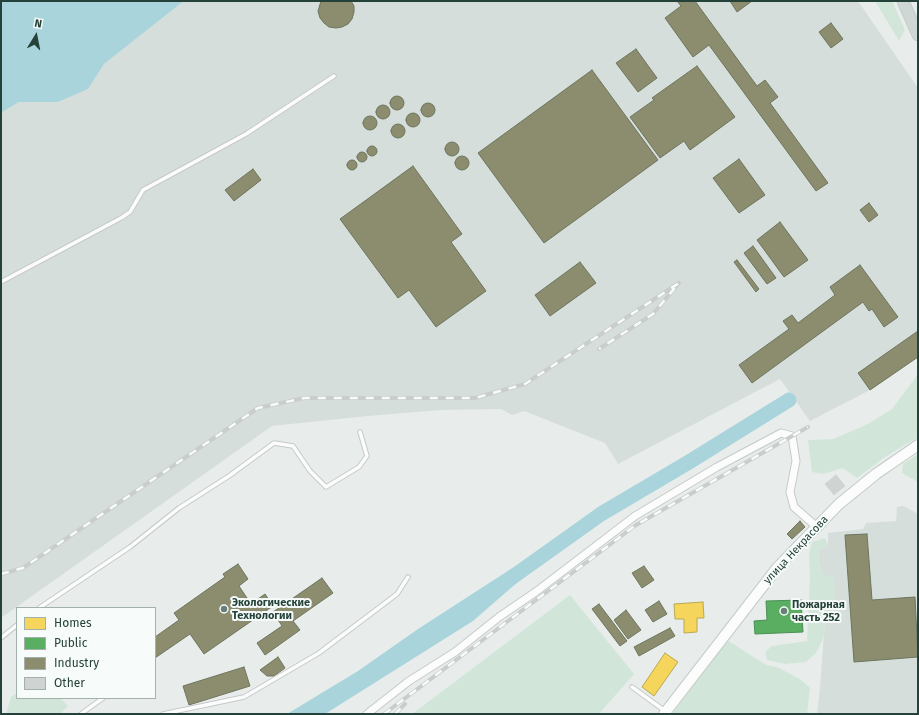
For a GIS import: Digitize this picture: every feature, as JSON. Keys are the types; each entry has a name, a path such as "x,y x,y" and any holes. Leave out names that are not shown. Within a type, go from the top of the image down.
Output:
{"main road":[{"path":"903,1 918,35"}],"street":[{"path":"367,714 409,681 455,652 499,617 537,591 634,516 717,467 781,432 792,436 796,461 790,492 794,507 817,528"},
{"name":"улица Некрасова","path":"665,713 777,568 817,528 838,504 876,474 918,445"}],"lane":[{"path":"1,282 121,218 130,212 143,190 246,134 334,76"},
{"path":"40,607 130,547 179,508 229,476 274,443 293,446 310,472 326,487 359,467 366,456 360,432"},
{"path":"163,714 244,697 319,653 396,594 408,578"},
{"path":"1,638 16,626"},
{"path":"632,687 665,713"},
{"path":"81,714 101,699"}],"shaded area":[{"path":"184,1 858,1 918,88 918,357 870,390 810,421 780,379 618,464 605,443 524,411 512,415 501,409 441,410 272,426 1,618 1,113 19,102 58,102 87,89 104,64"},
{"path":"904,506 918,514 918,714 817,714 824,633 827,617 822,573 818,559 819,550 828,545 828,533 863,529 866,523 896,521 897,507"}],"green space":[{"path":"875,1 892,1 905,30 899,41"},
{"path":"918,374 918,437 885,457 857,478 843,468 823,474 812,472 808,440 833,439 868,424 892,409"},
{"path":"918,454 918,482 902,473 903,464"},
{"path":"825,538 828,545 819,550 818,559 822,573 834,578 835,612 827,617 823,639 816,653 806,662 785,664 767,660 765,652 772,646 807,641 810,578 809,555 812,542"},
{"path":"570,595 634,674 599,714 412,714"},
{"path":"727,640 766,665 777,667 800,679 810,688 807,714 672,714"},
{"path":"16,694 16,699 61,699 68,706 60,714 6,714 11,697"}],"water":[{"path":"1,1 184,1 104,64 88,89 58,102 19,102 1,113"},
{"path":"522,565 527,574 473,621 325,714 287,714 358,671 418,629 514,567"}],"building: Homes":[{"path":"703,602 704,618 697,618 697,632 684,633 684,619 675,619 674,604"},
{"path":"665,653 678,662 654,696 642,687"}],"building: Public":[{"name":"Пожарная часть 252","path":"801,600 803,632 755,634 754,621 767,620 766,601"}],"building: Industry":[{"path":"321,1 351,1 354,6 352,19 348,24 342,27 329,27 320,18 318,11"},
{"path":"677,1 695,1 757,86 765,80 778,97 770,103 828,183 816,191 709,45 693,57 665,18 681,6"},
{"path":"730,1 752,1 737,12"},
{"path":"831,23 843,39 831,48 819,32"},
{"path":"636,49 657,78 638,92 616,63"},
{"path":"697,66 735,117 690,150 684,141 660,158 630,117 654,100 652,98"},
{"path":"592,70 658,160 544,243 478,153"},
{"path":"397,96 402,98 404,103 402,108 397,110 392,108 390,103 392,98"},
{"path":"428,103 433,105 435,110 433,115 428,117 423,115 421,110 423,105"},
{"path":"383,105 388,107 390,112 388,117 383,119 378,117 376,112 378,107"},
{"path":"413,113 418,115 420,120 418,125 413,127 408,125 406,120 408,115"},
{"path":"370,116 375,118 377,123 375,128 370,130 365,128 363,123 365,118"},
{"path":"398,124 403,126 405,131 403,136 398,138 393,136 391,131 393,126"},
{"path":"452,142 457,144 459,149 457,154 452,156 447,154 445,149 447,144"},
{"path":"372,146 377,151 372,156 367,151"},
{"path":"360,152 364,152 367,157 364,162 360,162 357,159 357,155"},
{"path":"462,156 467,158 469,163 467,168 462,170 457,168 455,163 457,158"},
{"path":"739,159 765,195 739,213 713,178"},
{"path":"350,160 354,160 357,165 354,170 350,170 347,167 347,163"},
{"path":"413,166 462,234 451,242 486,291 436,327 409,290 398,298 340,219"},
{"path":"253,169 261,180 234,201 225,190"},
{"path":"869,203 878,215 869,222 860,210"},
{"path":"780,222 808,260 784,277 757,240"},
{"path":"753,246 776,278 767,284 744,253"},
{"path":"737,260 759,289 756,292 734,262"},
{"path":"580,262 596,283 550,316 535,295"},
{"path":"860,265 898,317 884,327 872,309 869,311 863,302 752,383 739,365 789,329 783,321 792,315 798,323 835,295 830,287"},
{"path":"918,331 918,357 870,390 858,373"},
{"path":"800,521 805,527 792,539 787,534"},
{"path":"867,534 872,600 915,597 918,657 854,662 845,535"},
{"name":"Экологические Технологии","path":"238,564 248,579 239,586 251,604 265,594 273,606 204,654 190,634 156,657 156,636 179,620 174,613 225,577 223,574"},
{"path":"644,566 654,580 642,588 632,573"},
{"path":"322,578 333,593 293,621 300,630 265,655 257,643 282,626 273,612"},
{"path":"659,601 667,614 653,622 645,610"},
{"path":"599,604 627,641 620,646 592,609"},
{"path":"626,610 641,630 628,639 614,620"},
{"path":"670,628 675,636 639,656 634,647"},
{"path":"278,657 285,668 274,676 267,676 260,670"},
{"path":"244,667 250,686 189,705 183,686"}],"building: Other":[{"path":"836,475 845,486 834,495 825,484"}],"waterway":[{"path":"507,581 601,514 789,400"}],"railway":[{"path":"1,574 23,568 258,408 304,398 475,398 525,384 679,283 653,314 599,349"},
{"path":"384,714 636,525 808,427"},
{"path":"395,714 405,704"}],"place":[{"name":"Экологические Технологии","path":"224,609"},
{"name":"Пожарная часть 252","path":"784,611"}]}
